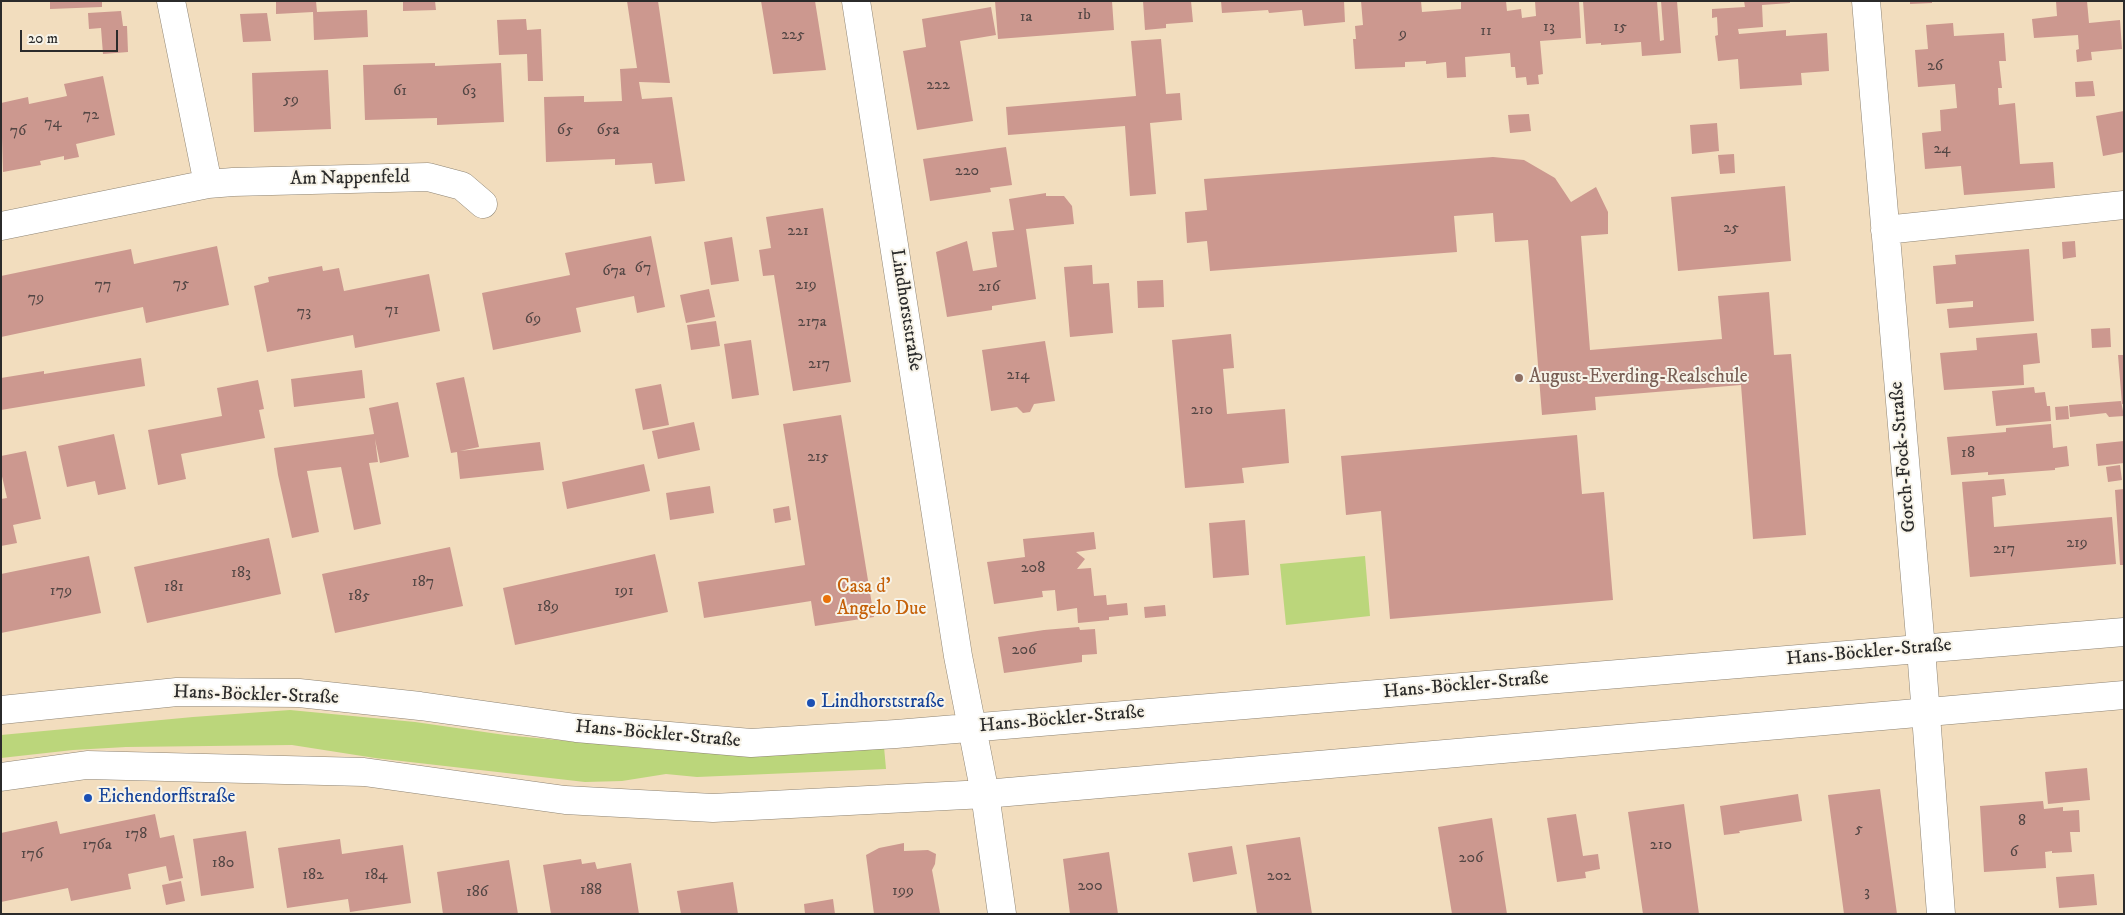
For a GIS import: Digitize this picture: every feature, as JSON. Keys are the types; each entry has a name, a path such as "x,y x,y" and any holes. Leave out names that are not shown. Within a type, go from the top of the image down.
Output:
{"main road":[{"path":"171,1 208,184"},
{"name":"Lindhorststraße","path":"856,1 971,728 985,794 1002,914"},
{"name":"Gorch-Fock-Straße","path":"1866,1 1921,648 1924,711 1941,914"},
{"name":"Am Nappenfeld","path":"1,226 208,184 428,178 462,186 483,204"},
{"path":"1885,230 2124,205"},
{"name":"Hans-Böckler-Straße","path":"1,710 178,692 299,693 420,706 576,728 752,743 971,728 2124,632"},
{"path":"1,777 86,765 364,772 565,800 713,808 985,794 2124,695"}],"green space":[{"path":"1365,556 1370,616 1286,625 1280,564"},
{"path":"290,710 415,722 505,735 661,750 790,752 884,747 886,769 697,777 666,774 622,781 585,782 375,758 292,745 126,747 73,750 1,758 1,735"}],"building":[{"path":"50,1 102,1 102,7 50,9"},
{"path":"276,1 316,1 317,12 367,10 368,37 314,40 313,12 276,14"},
{"path":"403,1 435,1 436,10 403,11"},
{"path":"627,1 658,1 670,83 639,82 642,99 672,97 685,181 655,184 652,163 615,165 615,159 546,162 544,97 584,96 584,102 622,101 620,69 637,68"},
{"path":"761,1 815,1 826,70 773,74"},
{"path":"995,1 1112,1 1114,30 998,39"},
{"path":"1143,1 1191,1 1193,22 1166,24 1166,28 1145,30"},
{"path":"1221,1 1344,1 1345,22 1304,26 1302,10 1269,13 1268,10 1222,13"},
{"path":"1361,1 1421,1 1422,12 1461,9 1461,1 1506,1 1507,11 1521,9 1522,18 1536,16 1535,1 1579,1 1581,38 1540,41 1543,74 1538,75 1539,84 1527,85 1526,77 1516,78 1515,67 1511,67 1510,53 1465,57 1466,77 1447,78 1446,62 1426,64 1426,61 1405,62 1405,67 1355,69 1353,39 1356,39 1355,26 1363,25"},
{"path":"1583,1 1657,1 1660,41 1664,40 1661,1 1677,1 1681,53 1642,56 1641,42 1601,45 1601,43 1586,44"},
{"path":"1744,1 1790,1 1790,3 1762,5 1763,27 1738,29 1739,34 1786,30 1786,36 1827,33 1829,71 1801,73 1802,85 1740,89 1738,59 1718,61 1715,36 1718,35 1717,17 1712,18 1712,9 1745,7"},
{"path":"1910,1 1932,1 1932,3 1910,4"},
{"path":"2056,1 2087,1 2089,23 2120,20 2122,49 2091,52 2092,60 2077,62 2076,50 2079,49 2078,35 2034,38 2032,19 2057,16"},
{"path":"991,7 996,35 960,41 973,121 917,130 903,51 926,47 922,19"},
{"path":"121,11 123,26 127,26 128,52 103,54 101,28 89,29 88,13"},
{"path":"267,13 271,41 243,42 240,14"},
{"path":"526,19 527,30 541,29 543,81 528,81 527,54 499,55 497,20"},
{"path":"1953,23 1954,36 2004,33 2006,61 1999,61 2002,88 1998,88 1999,105 2015,103 2020,164 2053,162 2055,188 1964,195 1961,166 1925,169 1922,133 1941,131 1940,110 1957,108 1955,84 1918,87 1915,50 1928,49 1926,25"},
{"path":"1161,39 1166,94 1180,93 1182,120 1150,123 1156,194 1130,196 1125,126 1008,135 1006,107 1136,96 1131,41"},
{"path":"435,63 435,66 501,63 504,122 437,125 437,118 365,120 363,65"},
{"path":"328,70 331,129 254,132 252,73"},
{"path":"103,76 115,135 76,144 79,157 64,160 64,156 40,161 41,165 3,172 1,103 28,97 29,104 67,96 64,84"},
{"path":"2093,81 2095,96 2076,97 2075,82"},
{"path":"2124,111 2124,152 2103,156 2096,116"},
{"path":"1529,114 1531,131 1510,133 1508,115"},
{"path":"1717,123 1719,151 1692,154 1690,125"},
{"path":"1006,147 1012,185 990,188 991,192 930,201 923,159"},
{"path":"1734,154 1735,173 1720,174 1718,155"},
{"path":"1493,157 1524,160 1555,178 1571,202 1596,187 1608,212 1608,234 1581,236 1590,350 1722,339 1718,296 1769,292 1774,355 1791,354 1806,535 1753,539 1741,385 1595,397 1596,410 1542,415 1528,240 1495,242 1493,213 1454,216 1457,252 1210,271 1207,241 1187,243 1185,212 1207,210 1204,179"},
{"path":"1785,186 1791,261 1678,271 1671,197"},
{"path":"1046,193 1046,196 1064,196 1072,206 1074,224 1026,229 1036,299 992,306 992,310 947,317 936,252 967,241 973,271 997,267 992,232 1014,230 1009,199"},
{"path":"823,208 851,382 793,391 774,275 763,276 759,250 771,248 766,217"},
{"path":"651,236 665,307 637,313 634,296 576,308 581,332 493,350 482,293 570,275 565,253"},
{"path":"732,237 739,281 711,285 704,242"},
{"path":"2075,241 2076,257 2063,259 2062,242"},
{"path":"217,246 229,305 146,323 143,307 1,337 1,276 131,249 134,264"},
{"path":"2029,249 2034,321 1949,328 1947,309 1973,307 1973,301 1936,304 1933,266 1956,264 1955,255"},
{"path":"1092,265 1093,284 1109,283 1113,333 1070,337 1064,267"},
{"path":"322,266 323,271 339,268 344,291 429,274 440,331 355,348 353,335 267,352 254,286 269,282 268,277"},
{"path":"1163,280 1164,307 1138,308 1137,281"},
{"path":"709,289 715,317 686,323 680,295"},
{"path":"716,321 720,346 691,350 687,325"},
{"path":"2110,328 2111,347 2092,348 2091,329"},
{"path":"2037,333 2040,363 2023,365 2024,385 1944,390 1940,353 1977,350 1976,338"},
{"path":"1231,334 1234,368 1223,369 1227,414 1285,409 1289,463 1242,468 1244,483 1185,488 1172,340"},
{"path":"751,340 759,395 732,399 724,344"},
{"path":"1045,341 1055,401 1034,404 1030,412 1023,413 1017,407 991,411 982,350"},
{"path":"2118,355 2124,355 2124,404 2122,404"},
{"path":"141,358 145,386 1,410 1,378 44,371 44,374"},
{"path":"362,370 365,398 294,407 291,379"},
{"path":"464,377 479,447 460,451 540,442 544,470 460,479 457,452 451,453 436,383"},
{"path":"258,380 264,409 259,410 265,438 181,454 186,479 158,485 148,430 222,416 217,388"},
{"path":"661,384 669,425 643,430 635,389"},
{"path":"2034,387 2035,393 2045,392 2047,406 2050,406 2051,421 1996,426 1992,391"},
{"path":"2121,401 2124,416 2109,417 2106,413 2070,417 2069,405"},
{"path":"398,402 409,457 380,463 375,439 378,462 369,463 381,524 354,530 341,467 307,471 319,532 292,538 274,448 374,434 369,408"},
{"path":"2068,406 2069,419 2056,420 2055,407"},
{"path":"841,415 874,617 815,626 811,601 704,618 698,582 805,565 783,424"},
{"path":"694,422 700,450 658,459 652,431"},
{"path":"2051,424 2053,448 2067,446 2069,466 2055,468 2055,470 1988,475 1988,472 1951,475 1947,437 2006,432 2006,428"},
{"path":"114,434 126,489 98,495 95,481 67,487 58,446"},
{"path":"1577,435 1582,494 1604,492 1613,600 1390,619 1381,511 1346,515 1341,456"},
{"path":"2124,441 2124,463 2098,466 2096,444"},
{"path":"26,451 41,519 13,525 17,543 1,546 1,499 7,498 1,472 1,456"},
{"path":"644,464 650,491 567,509 562,482"},
{"path":"2120,465 2122,480 2108,482 2106,467"},
{"path":"2004,479 2006,495 1992,497 1994,527 2112,517 2116,564 1970,577 1962,482"},
{"path":"710,486 714,513 670,520 666,493"},
{"path":"2124,489 2124,565 2120,565 2115,490"},
{"path":"789,506 791,520 775,523 773,509"},
{"path":"1245,520 1249,575 1213,578 1209,523"},
{"path":"1094,532 1096,549 1076,552 1085,559 1077,569 1091,568 1094,596 1106,595 1107,605 1127,603 1128,615 1109,617 1109,620 1078,623 1077,608 1057,611 1055,590 1042,591 1043,597 994,604 987,562 1025,557 1023,539"},
{"path":"269,538 281,594 147,623 134,567"},
{"path":"450,547 463,606 335,633 322,574"},
{"path":"655,554 668,612 515,645 503,588"},
{"path":"89,556 101,613 1,633 1,574"},
{"path":"1165,605 1166,616 1145,618 1144,607"},
{"path":"1079,627 1080,630 1095,629 1097,654 1082,655 1082,662 1004,673 998,637"},
{"path":"2087,768 2090,800 2048,804 2045,772"},
{"path":"1880,789 1897,914 1844,914 1828,795"},
{"path":"1798,794 1802,821 1724,835 1720,806"},
{"path":"2043,801 2044,809 2063,807 2063,811 2079,810 2080,832 2070,832 2072,852 2045,852 2046,868 1984,872 1980,806"},
{"path":"1684,804 1699,914 1643,914 1628,812"},
{"path":"155,814 160,838 174,835 183,878 169,881 166,866 128,874 131,889 71,901 68,888 1,902 1,833 57,821 60,834"},
{"path":"1576,814 1583,856 1598,854 1600,869 1585,872 1586,878 1557,882 1547,818"},
{"path":"1492,818 1507,914 1452,914 1438,827"},
{"path":"246,831 254,888 201,896 193,839"},
{"path":"1300,837 1312,914 1257,914 1246,845"},
{"path":"340,839 342,854 403,845 411,903 350,912 348,899 287,908 278,848"},
{"path":"904,843 904,851 928,850 936,854 932,870 940,913 874,914 866,855 879,848"},
{"path":"1232,846 1237,874 1193,882 1188,853"},
{"path":"1109,852 1118,914 1070,914 1063,859"},
{"path":"581,859 582,864 595,862 597,869 631,863 639,914 551,914 543,865"},
{"path":"509,860 518,914 443,914 437,872"},
{"path":"2094,874 2097,905 2059,908 2056,877"},
{"path":"181,881 185,901 166,905 162,885"},
{"path":"733,882 738,914 681,914 677,891"},
{"path":"833,899 835,914 805,914 804,904"}],"place":[{"name":"August-Everding-Realschule","path":"1519,378"},
{"name":"Casa d' Angelo Due","path":"827,599"},
{"name":"Lindhorststraße","path":"811,703"},
{"name":"Eichendorffstraße","path":"88,798"}]}
